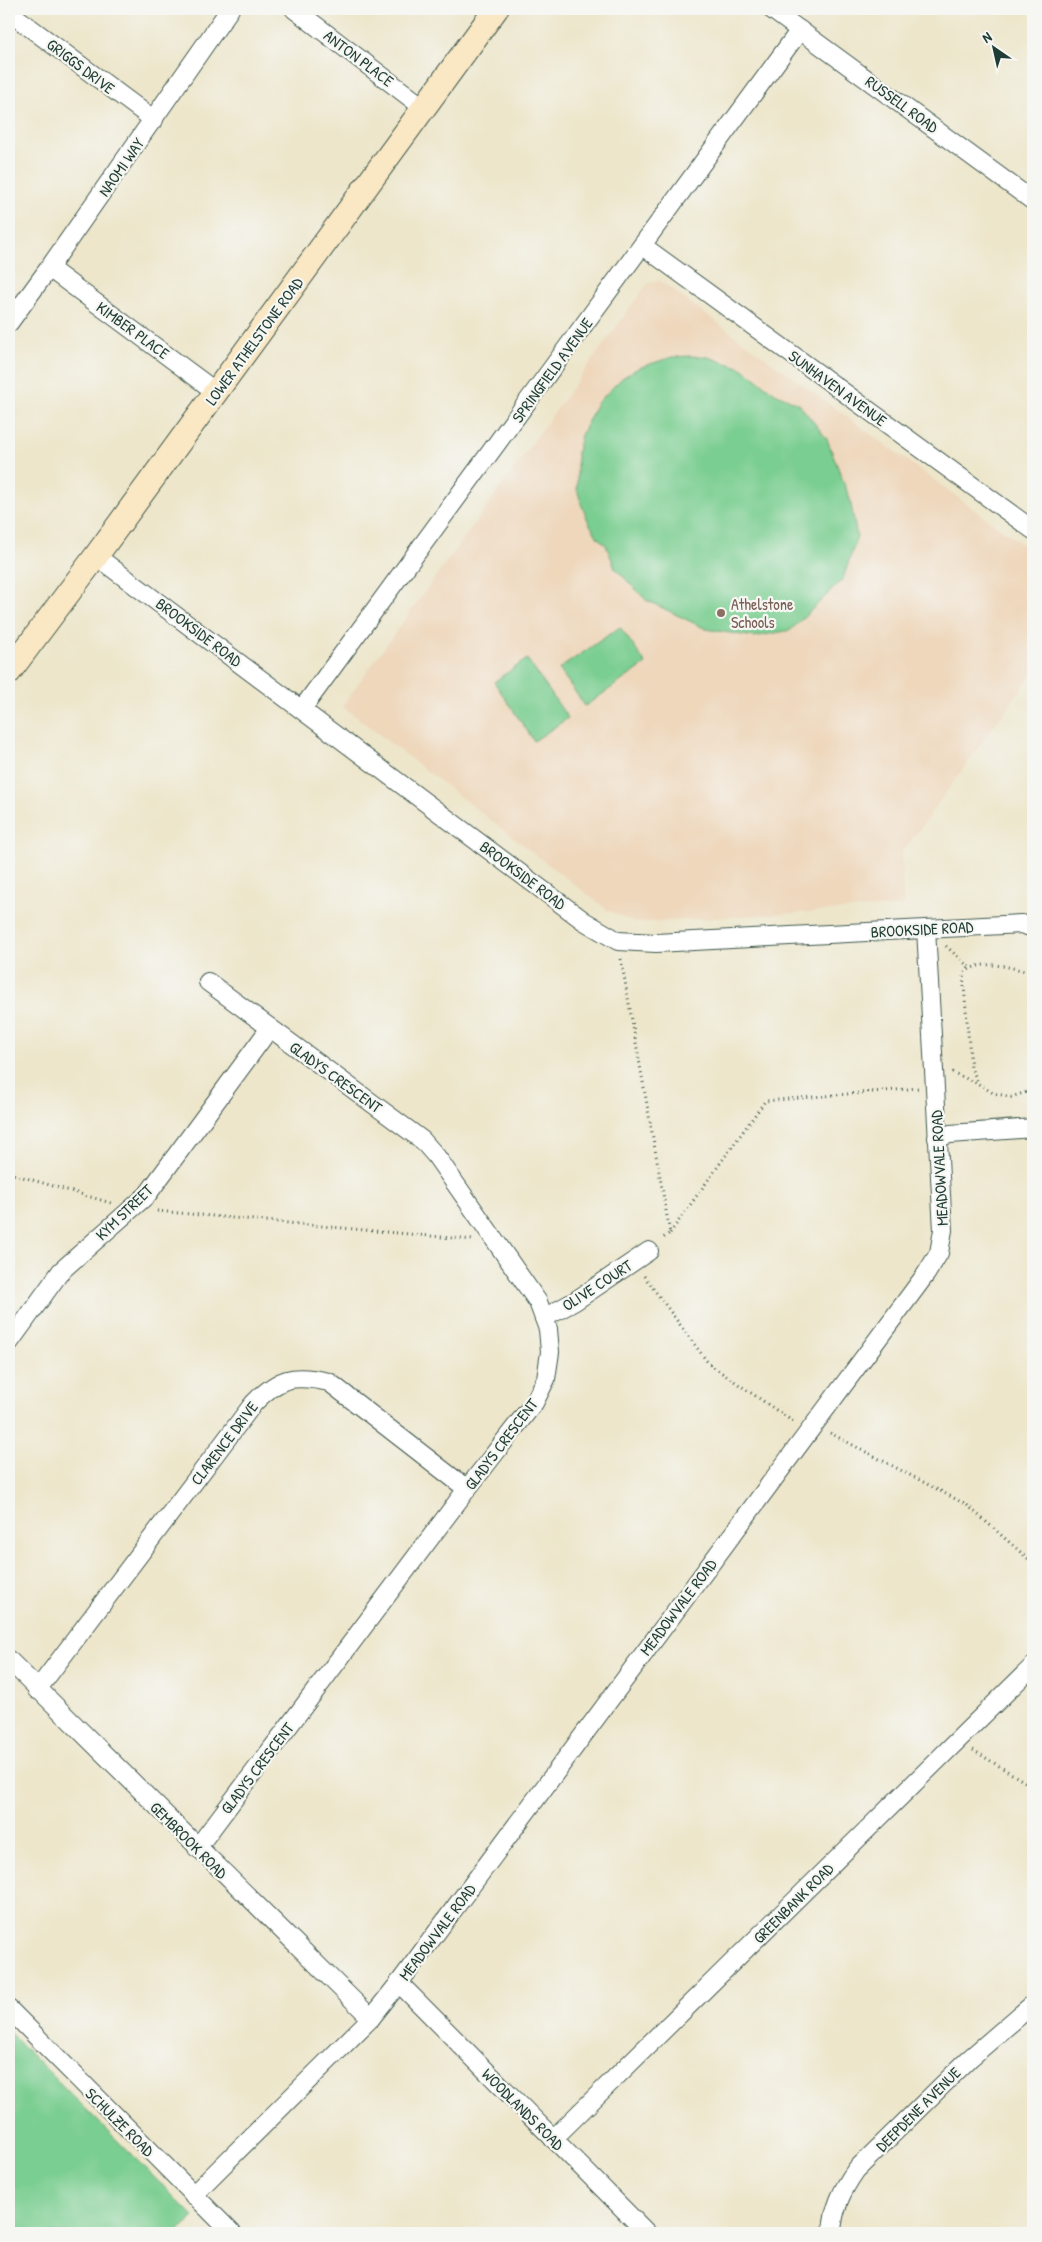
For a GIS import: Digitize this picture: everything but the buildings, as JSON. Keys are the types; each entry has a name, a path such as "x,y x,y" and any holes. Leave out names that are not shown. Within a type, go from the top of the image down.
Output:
{"street":[{"name":"NAOMI WAY","path":"9,322 154,120 230,9"},
{"name":"ANTON PLACE","path":"294,9 424,108"},
{"name":"LOWER ATHELSTONE ROAD","path":"9,672 496,9"},
{"name":"RUSSELL ROAD","path":"771,9 1033,201"},
{"name":"GRIGGS DRIVE","path":"9,12 154,120"},
{"name":"SPRINGFIELD AVENUE","path":"302,709 800,30"},
{"name":"SUNHAVEN AVENUE","path":"643,246 1033,530"},
{"name":"KIMBER PLACE","path":"49,268 216,392"},
{"name":"BROOKSIDE ROAD","path":"96,556 584,922 618,941 656,943 1022,924 1033,928"},
{"name":"MEADOWVALE ROAD","path":"193,2195 371,2018 399,1983 926,1274 939,1253 943,1230 926,929"},
{"name":"GLADYS CRESCENT","path":"197,1848 534,1403 546,1379 550,1352 548,1329 538,1302 436,1156 422,1140 208,982"},
{"name":"KYM STREET","path":"9,1343 61,1271 147,1195 270,1028"},
{"path":"937,1138 950,1134 1033,1128"},
{"name":"OLIVE COURT","path":"544,1318 575,1302 649,1251"},
{"name":"CLARENCE DRIVE","path":"38,1690 253,1404 268,1388 286,1379 311,1378 329,1382 467,1489"},
{"name":"GEMBROOK ROAD","path":"9,1660 371,2018"},
{"name":"GREENBANK ROAD","path":"553,2139 1033,1666"},
{"name":"WOODLANDS ROAD","path":"399,1983 647,2233"},
{"name":"DEEPDENE AVENUE","path":"832,2233 837,2205 845,2186 856,2170 969,2059 1033,2004"},
{"name":"SCHULZE ROAD","path":"9,2009 232,2233"}],"path":[{"path":"926,929 969,967"},
{"path":"618,941 670,1233"},
{"path":"979,1084 971,1068 963,974 969,967 981,964 1033,973"},
{"path":"933,1064 979,1084 994,1093 1011,1097 1033,1090"},
{"path":"649,1251 670,1233 765,1101 934,1087"},
{"path":"9,1173 131,1209 495,1242"},
{"path":"633,1262 709,1364 811,1428 967,1505 1033,1563"},
{"path":"973,1750 1033,1787"}],"shaded area":[{"name":"Athelstone Schools","path":"660,281 1033,552 1033,673 901,854 904,906 636,923 609,911 342,706 648,283"}],"green space":[{"path":"672,357 708,357 742,368 775,393 799,404 827,439 850,499 857,537 843,579 791,630 754,637 706,629 646,600 615,568 606,545 598,538 582,506 577,489 577,453 581,435 597,403 622,378 638,368"},
{"path":"620,627 646,664 585,706 559,669"},
{"path":"527,659 568,718 534,741 494,682"},
{"path":"9,2032 194,2217 176,2233 9,2233"}],"place":[{"name":"Athelstone Schools","path":"721,613"}]}
